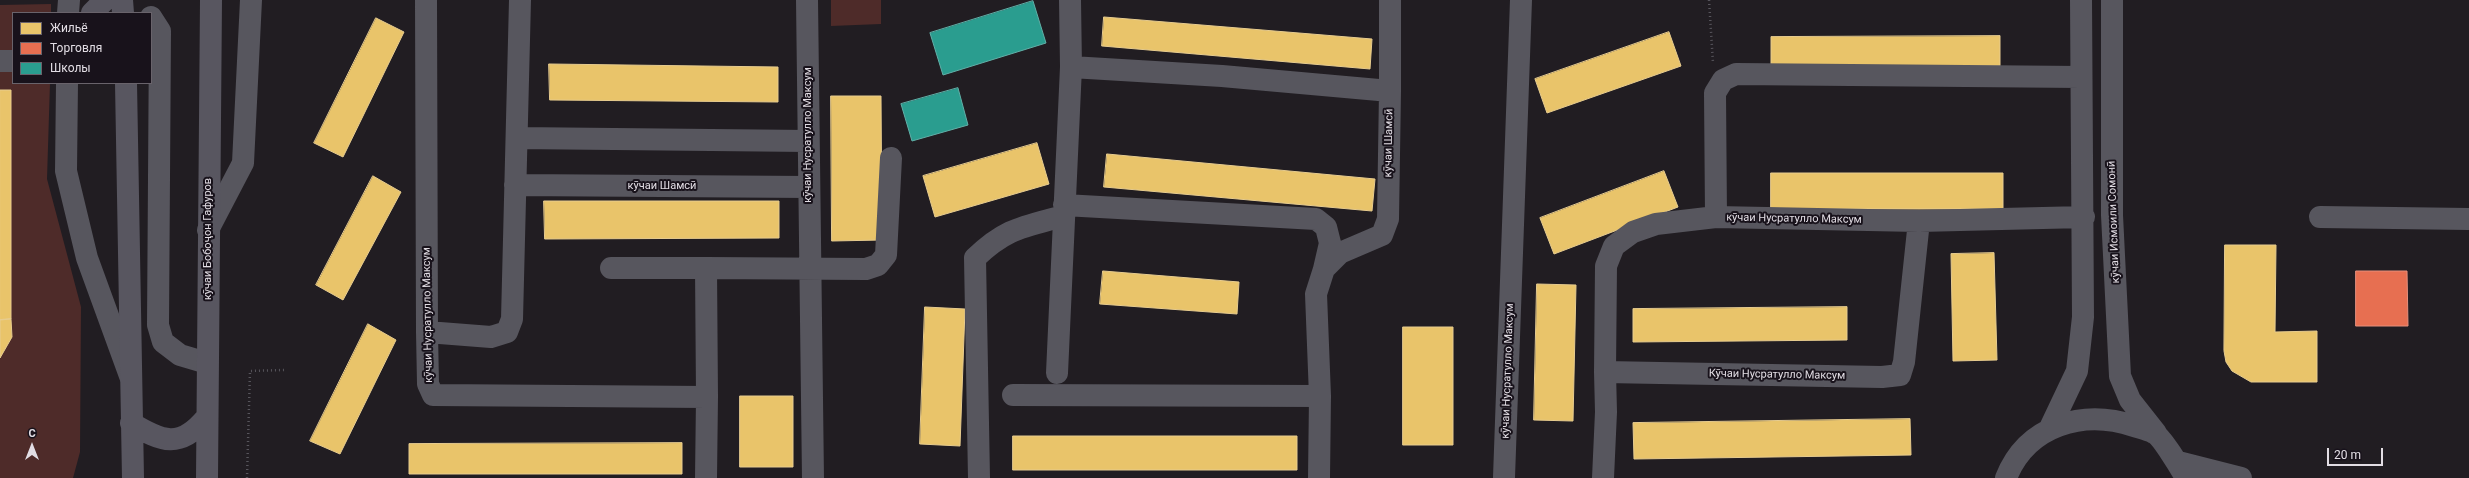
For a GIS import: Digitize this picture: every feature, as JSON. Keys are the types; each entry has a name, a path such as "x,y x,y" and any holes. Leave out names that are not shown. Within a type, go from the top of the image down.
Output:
{"main road":[{"name":"кӯчаи Бобоҷон Гафуров","path":"206,478 211,0"},
{"path":"96,12 118,6"},
{"path":"126,84 130,377 133,478"},
{"path":"131,423 163,439 179,439 194,433 206,418"}],"street":[{"path":"68,12 69,0"},
{"path":"208,230 243,163 251,0"},
{"name":"кӯчаи Нусратулло Максум","path":"426,0 428,384 434,395 707,397"},
{"path":"427,332 491,337 507,332 512,320 520,0"},
{"name":"кӯчаи Нусратулло Максум","path":"807,0 809,270 813,478"},
{"path":"1057,373 1063,211 1071,66 1070,0"},
{"path":"1071,66 1222,76 1390,91 1390,0"},
{"name":"кӯчаи Нусратулло Максум","path":"1504,478 1521,0"},
{"path":"2049,430 2077,371 2083,317 2084,217 2081,0"},
{"name":"кӯчаи Исмоили Сомонӣ","path":"2112,0 2112,215 2120,376 2130,400 2156,434"},
{"path":"118,6 142,12"},
{"path":"152,19 160,31 158,325 163,342 180,355 207,363"},
{"path":"0,61 12,61"},
{"path":"1715,93 1723,80 1736,74 2081,77"},
{"path":"67,84 66,171 87,258 130,377"},
{"name":"кӯчаи Шамсӣ","path":"1319,478 1320,396 1316,294 1324,268 1340,253 1382,235 1388,219 1390,91"},
{"name":"кӯчаи Нусратулло Максум","path":"1715,93 1716,217 1919,221 2084,217"},
{"path":"517,138 808,141"},
{"path":"611,268 809,270 866,269 878,265 886,255 891,158"},
{"name":"кӯчаи Шамсӣ","path":"515,185 809,187"},
{"path":"979,478 975,258 992,242 1011,230 1063,211 1316,219 1326,227 1330,243 1324,268"},
{"path":"1603,478 1606,412 1606,266 1614,246 1633,232 1656,224 1716,217"},
{"path":"2320,217 2469,219"},
{"name":"Кӯчаи Нусратулло Максум","path":"1605,372 1882,377 1900,375 1904,362 1919,221"},
{"path":"706,268 706,478"},
{"path":"1012,395 1320,396"},
{"path":"1992,478 2008,473 2027,446 2049,430 2081,419 2115,420 2156,434 2182,470 2241,478"}],"path":[{"path":"1709,0 1715,93"},
{"path":"247,478 250,371 284,370"}],"shaded area":[{"path":"831,0 881,0 881,24 831,26"},
{"path":"51,4 51,12 12,12 12,84 50,84 47,179 81,307 80,452 73,478 0,478 0,5"}],"building: Жильё":[{"path":"1104,17 1372,39 1370,69 1102,46"},
{"path":"376,18 404,32 343,157 314,143"},
{"path":"1669,32 1681,66 1547,113 1535,79"},
{"path":"2000,36 2000,66 1771,67 1771,37"},
{"path":"549,64 778,67 778,102 550,100"},
{"path":"0,90 11,90 11,319 0,320"},
{"path":"831,96 881,96 882,240 832,241"},
{"path":"1037,143 1049,184 935,217 923,176"},
{"path":"1107,154 1375,179 1372,211 1104,187"},
{"path":"1664,171 1678,207 1554,254 1540,218"},
{"path":"1771,173 2003,173 2003,209 1771,209"},
{"path":"373,176 401,192 343,300 316,285"},
{"path":"544,201 779,201 779,238 545,239"},
{"path":"2225,245 2276,245 2275,332 2317,331 2317,382 2251,382 2232,371 2226,362 2224,351"},
{"path":"1994,253 1997,360 1953,361 1951,254"},
{"path":"1103,271 1239,282 1237,314 1100,304"},
{"path":"1537,284 1576,285 1573,421 1534,420"},
{"path":"925,307 965,309 960,446 920,444"},
{"path":"1847,307 1847,340 1633,342 1633,309"},
{"path":"11,319 12,337 0,358 0,320"},
{"path":"368,324 396,340 340,454 310,441"},
{"path":"1403,327 1453,327 1453,445 1403,445"},
{"path":"740,396 793,396 793,467 740,467"},
{"path":"1910,419 1911,455 1634,459 1633,423"},
{"path":"1013,436 1297,436 1297,470 1013,470"},
{"path":"682,443 682,474 409,474 409,444"}],"building: Торговля":[{"path":"2356,271 2407,271 2408,326 2356,326"}],"building: Школы":[{"path":"1033,1 1046,43 943,75 930,33"},
{"path":"958,88 968,125 912,141 901,104"}]}
